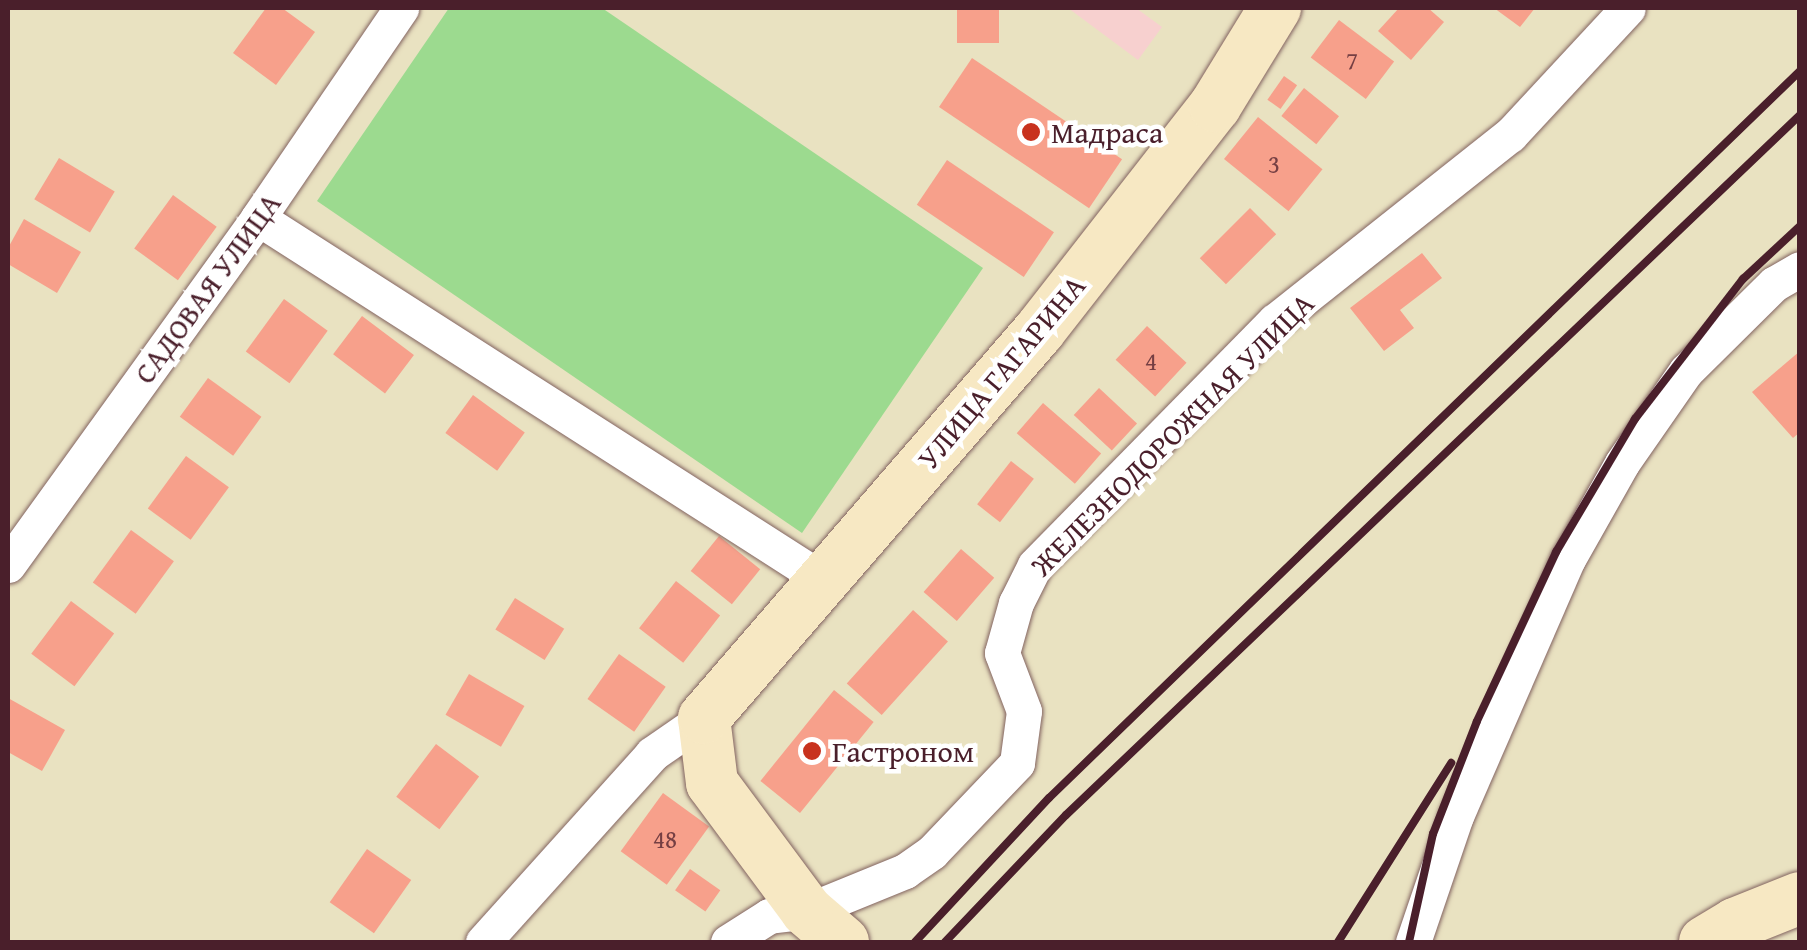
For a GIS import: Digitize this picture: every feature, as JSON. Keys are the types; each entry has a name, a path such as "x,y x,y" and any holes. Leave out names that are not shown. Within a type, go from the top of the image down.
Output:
{"main road":[{"name":"УЛИЦА ГАГАРИНА","path":"704,718 1040,332 1215,106 1260,13"},
{"path":"704,718 712,783 825,927"},
{"path":"1705,942 1735,924 1800,898"}],"street":[{"name":"САДОВАЯ УЛИЦА","path":"8,566 258,218 401,8"},
{"name":"ЖЕЛЕЗНОДОРОЖНАЯ УЛИЦА","path":"728,942 769,916 825,927 932,852 1016,763 1024,712 1002,653 1016,603 1034,565 1275,321 1510,135 1628,8"},
{"path":"258,218 822,580"},
{"path":"1413,942 1456,816 1568,560 1622,462 1686,371 1774,284 1800,268"},
{"path":"482,942 652,754 704,718"}],"shaded area":[{"path":"1068,8 1136,8 1162,27 1138,60"}],"green space":[{"path":"449,8 602,8 983,268 802,533 317,201"}],"building":[{"path":"266,8 282,8 315,32 276,85 233,53"},
{"path":"957,8 999,8 999,43 957,43"},
{"path":"1399,8 1428,8 1444,22 1411,60 1378,31"},
{"path":"1494,8 1535,8 1520,27"},
{"path":"1339,20 1394,62 1366,99 1311,58"},
{"name":"Мадраса","path":"972,58 1122,159 1089,208 939,107"},
{"path":"1284,76 1297,85 1280,109 1267,100"},
{"path":"1304,88 1339,116 1316,144 1281,116"},
{"path":"1258,117 1323,169 1289,211 1224,159"},
{"path":"59,158 115,191 90,233 34,199"},
{"path":"947,160 1054,232 1024,277 917,205"},
{"path":"173,195 217,227 178,280 134,248"},
{"path":"1250,208 1276,234 1226,284 1200,258"},
{"path":"24,219 81,252 57,293 8,264 8,248"},
{"path":"1422,253 1442,278 1400,310 1414,328 1384,351 1350,308"},
{"path":"284,299 328,331 289,383 246,352"},
{"path":"362,316 414,355 385,393 333,354"},
{"path":"1147,326 1186,363 1155,396 1116,360"},
{"path":"1800,351 1800,432 1793,438 1752,392"},
{"path":"208,378 261,417 233,456 180,417"},
{"path":"1099,388 1137,423 1112,451 1074,415"},
{"path":"473,395 525,433 497,471 445,433"},
{"path":"1043,403 1101,454 1075,484 1017,433"},
{"path":"186,456 229,487 191,540 148,509"},
{"path":"1011,461 1034,479 1000,522 977,504"},
{"path":"131,530 174,561 136,614 93,583"},
{"path":"719,536 760,569 732,604 691,571"},
{"path":"961,549 994,578 957,621 924,592"},
{"path":"676,581 720,615 683,663 639,628"},
{"path":"515,598 564,629 545,660 495,629"},
{"path":"71,601 114,633 74,686 31,654"},
{"path":"913,610 948,641 882,715 847,684"},
{"path":"619,654 666,687 634,732 587,699"},
{"path":"469,674 524,706 501,747 446,715"},
{"path":"834,690 874,722 800,813 760,781"},
{"path":"8,698 65,730 42,771 8,752"},
{"path":"436,744 479,776 439,829 396,797"},
{"path":"663,793 709,827 667,885 621,851"},
{"path":"367,849 411,880 374,933 330,902"},
{"path":"690,869 720,890 705,912 675,890"}],"railway":[{"path":"915,942 1049,798 1800,71"},
{"path":"945,942 1066,815 1800,115"},
{"path":"1409,942 1433,834 1477,721 1556,552 1635,419 1743,279 1800,226"},
{"path":"1338,942 1451,763"}],"place":[{"name":"Мадраса","path":"1031,132"},
{"name":"Гастроном","path":"812,751"}]}
